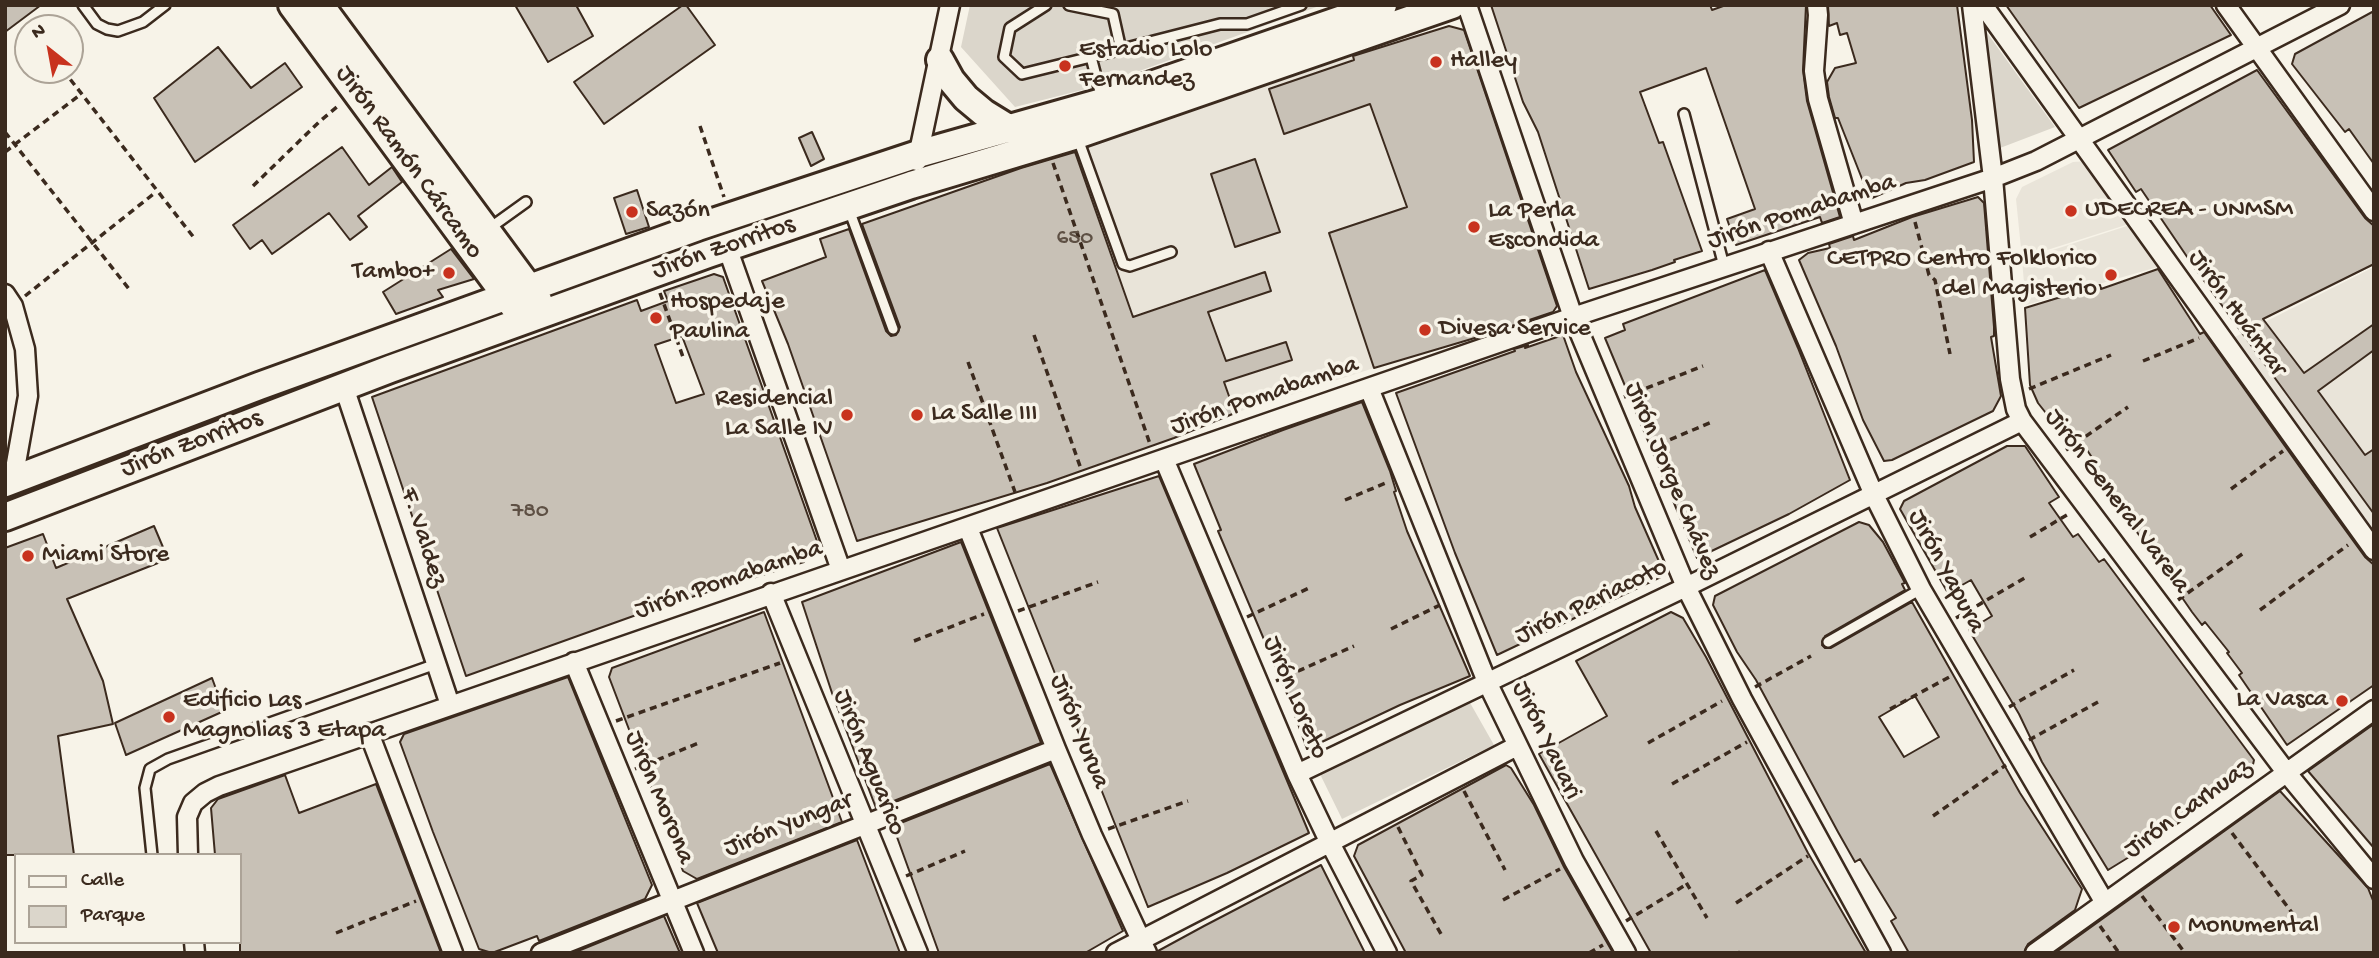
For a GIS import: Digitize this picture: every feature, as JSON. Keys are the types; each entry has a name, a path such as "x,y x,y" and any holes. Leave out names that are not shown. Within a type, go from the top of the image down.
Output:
{"main road":[{"name":"Jirón Ramón Cárcamo","path":"292,5 356,92 398,131 486,230 517,292"},
{"name":"Jirón Ramón Cárcamo","path":"320,5 398,131 536,316"},
{"name":"Jirón Zorritos","path":"9,481 517,292 730,217 918,154 1102,102 1382,5"},
{"name":"Jirón Zorritos","path":"5,517 344,387 653,273 911,185 1077,135 1452,5"},
{"path":"940,60 951,80 966,98 1010,129"}],"street":[{"path":"911,185 950,5"},
{"name":"Jirón Jorge Chávez","path":"1467,5 1573,317 1686,587 1739,693 1881,953"},
{"path":"1817,5 1814,71 1818,99 1854,224"},
{"name":"Jirón General Varela","path":"1972,5 1993,178 2013,395 2022,421 2286,772 2374,879"},
{"name":"Jirón Huántar","path":"1983,5 2077,140 2374,550"},
{"path":"2227,5 2374,211"},
{"name":"Jirón Pomabamba","path":"188,853 187,817 193,803 219,786 1573,317 1993,178 2036,161 2340,5"},
{"path":"727,247 841,570"},
{"name":"Jirón Yapura","path":"1769,251 1874,495 1921,589 2016,752 2097,908"},
{"path":"9,300 26,349 28,396 9,481"},
{"name":"F. Valdez","path":"344,387 450,705"},
{"name":"Jirón Yavari","path":"1369,388 1487,682 1574,861 1626,953"},
{"name":"Jirón Pariacoto","path":"1297,774 1686,587 2022,421"},
{"name":"Jirón Loreto","path":"1160,461 1234,623 1297,774 1387,953"},
{"name":"Jirón Yurua","path":"968,528 1092,835 1144,946"},
{"name":"Jirón Aguarico","path":"771,593 918,953"},
{"name":"Jirón Morona","path":"574,663 694,953"},
{"name":"Jirón Carhuaz","path":"2035,953 2374,709"},
{"path":"369,733 453,953"},
{"path":"1116,953 1144,946 1329,841 1517,746"},
{"name":"Jirón Yungar","path":"541,953 1056,749"}],"lane":[{"path":"83,5 97,24 118,31 143,22 165,5"},
{"path":"1046,5 1010,28 1004,57 1022,74 1220,24 1247,24 1301,5"},
{"path":"1069,5 1113,14 1121,50"},
{"path":"1091,57 1102,102"},
{"path":"1684,114 1724,267"},
{"path":"1077,135 1123,264 1130,266 1171,252"},
{"path":"486,230 526,202"},
{"path":"848,206 893,329"},
{"path":"1828,642 1921,589"},
{"path":"152,853 145,789 150,769 168,759 436,664"}],"path":[{"path":"74,84 195,239"},
{"path":"253,186 318,122 356,92"},
{"path":"5,152 81,94"},
{"path":"700,126 730,217"},
{"path":"5,132 129,289"},
{"path":"1046,144 1160,461"},
{"path":"9,300 93,242 157,191"},
{"path":"1911,205 1929,275 1935,280 1950,354"},
{"path":"653,273 683,357"},
{"path":"2143,361 2216,331"},
{"path":"1034,335 1087,486"},
{"path":"2013,395 2111,355"},
{"path":"968,362 1022,509"},
{"path":"1609,402 1703,366"},
{"path":"2052,460 2128,407"},
{"path":"1631,456 1714,421"},
{"path":"2231,489 2296,442"},
{"path":"1345,500 1404,476"},
{"path":"2030,537 2085,504"},
{"path":"2260,610 2362,534"},
{"path":"2164,610 2245,552"},
{"path":"1943,626 2028,576"},
{"path":"914,641 1098,582"},
{"path":"1234,623 1309,588"},
{"path":"1391,629 1453,599"},
{"path":"1261,688 1354,646"},
{"path":"1648,743 1811,656"},
{"path":"601,727 796,657"},
{"path":"1890,709 1967,668"},
{"path":"1994,715 2074,670"},
{"path":"1933,816 2016,752 2098,702"},
{"path":"1672,784 1761,734"},
{"path":"621,774 701,742"},
{"path":"1457,777 1505,870"},
{"path":"1092,835 1188,800"},
{"path":"1390,810 1422,875 1411,881 1441,934"},
{"path":"2222,819 2295,918"},
{"path":"1656,831 1707,918"},
{"path":"1736,903 1823,847"},
{"path":"889,883 965,851"},
{"path":"1503,900 1574,861"},
{"path":"2133,883 2185,953"},
{"path":"1612,929 1687,884"},
{"path":"336,933 431,895"},
{"path":"2097,908 2119,953"}],"shaded area":[{"path":"1353,56 1407,207 1330,234 1374,368 1235,413 1211,345 1219,342 1201,292 1133,317 1075,148"},
{"name":"UDECREA - UNMSM","path":"2089,161 2132,223 2022,258 2016,199 2022,187 2073,162"},
{"path":"2133,224 2161,266 2026,305 2022,260"},
{"path":"2374,267 2374,532 2235,337"}],"green space":[{"name":"Estadio Lolo Fernandez","path":"970,5 1322,5 1098,86 1015,107 961,47"},
{"path":"1985,30 2055,127 2000,148"},
{"path":"1469,701 1494,745 1342,819 1319,772"}],"building":[{"path":"5,5 41,5 29,14 14,14 14,25 5,32"},
{"path":"515,5 576,5 593,36 548,62"},
{"path":"686,5 715,45 604,124 574,82"},
{"path":"1491,5 1710,5 1712,10 1726,5 1806,5 1803,70 1807,101 1840,217 1822,223 1820,217 1736,245 1727,219 1755,209 1706,68 1640,92 1659,143 1663,142 1702,251 1589,289 1538,132 1523,102"},
{"path":"1828,5 1957,5 1972,120 1974,162 1925,180 1906,183 1870,199 1838,118 1835,118 1829,97 1827,82 1835,68 1856,63 1847,33 1840,35 1837,23 1829,26"},
{"path":"2006,5 2210,5 2231,35 2079,108"},
{"path":"2374,11 2374,164 2349,129 2345,132 2292,64 2295,54"},
{"path":"1449,26 1464,30 1557,306 1553,312 1374,368 1329,233 1407,207 1370,104 1284,134 1269,89 1354,60 1353,56"},
{"path":"218,47 251,88 285,63 302,87 195,162 154,98"},
{"path":"2257,70 2365,218 2374,226 2374,264 2263,319 2304,373 2374,324 2374,350 2318,391 2365,455 2374,449 2374,514 2194,267 2141,189 2136,192 2108,150"},
{"path":"812,132 824,159 811,166 799,138"},
{"path":"342,147 369,185 392,167 402,182 358,216 367,227 350,240 329,213 272,254 262,240 250,249 233,225"},
{"path":"1075,152 1133,317 1265,272 1271,291 1208,312 1226,361 1286,342 1292,360 1224,382 1235,413 1174,438 1047,483 857,541 788,344 762,281 826,257 820,239 849,229 886,331 891,336 896,335 900,327 862,224 1021,168"},
{"path":"1255,159 1280,232 1235,247 1211,174"},
{"name":"Sazón","path":"637,190 649,227 626,234 614,198"},
{"path":"1978,197 1984,203 1994,327 1994,336 1991,337 2001,396 1993,411 1892,460 1884,461 1863,420 1836,346 1799,260 1808,253 1830,248 1829,244 1853,236 1854,240 1912,217"},
{"path":"451,249 474,279 438,290 443,297 396,314 383,292"},
{"path":"2158,269 2200,334 2204,332 2365,557 2374,565 2374,685 2287,745 2239,675 2242,673 2227,653 2229,652 2205,622 2202,625 2130,522 2085,465 2093,459 2077,435 2068,441 2038,403 2030,385 2025,308 2100,285 2101,289"},
{"path":"1765,270 1850,480 1789,514 1697,558 1605,338 1625,330 1623,324"},
{"path":"714,274 723,277 818,544 804,562 653,609 466,676 372,397 637,300 641,311 668,301 664,291","holes":["682,336 704,394 676,403 655,345"]},
{"path":"1563,335 1576,372 1629,486 1635,507 1665,575 1497,655 1455,553 1396,393 1515,351 1514,349"},
{"path":"1362,402 1390,471 1407,531 1470,676 1400,705 1307,749 1288,696 1218,531 1221,530 1194,464"},
{"path":"2007,446 2025,446 2059,497 2049,503 2073,537 2078,534 2099,562 2104,559 2254,760 2252,769 2147,846 2108,870 2042,762 2019,714 1969,630 1992,616 1971,580 1948,593 1900,509 1904,501"},
{"path":"1159,476 1309,833 1148,907 997,528"},
{"path":"1859,522 1869,525 1883,542 1905,583 1902,584 1905,590 1825,636 1822,645 1831,648 1912,602 2020,793 2082,889 2075,910 2028,944 2024,953 1909,953 1891,921 1896,918 1860,859 1855,862 1756,680 1737,652 1713,605 1715,596","holes":["1915,696 1939,737 1904,757 1879,717"]},
{"path":"154,526 168,559 67,599 103,681 113,724 58,736 74,853 5,855 5,548 43,534 56,568"},
{"path":"961,542 1041,743 876,808 832,693 802,602"},
{"path":"764,612 842,822 697,879 683,871 609,677 612,668"},
{"path":"1671,612 1683,618 1706,657 1808,853 1866,953 1651,953 1539,754 1607,716 1576,661"},
{"path":"568,677 652,885 645,899 539,941 537,936 492,953 479,949 400,742 404,734"},
{"name":"Edificio Las Magnolias 3 Etapa","path":"212,678 224,711 126,755 115,723"},
{"path":"2374,724 2374,848 2308,771"},
{"path":"1050,764 1123,931 1085,953 939,953 893,826"},
{"path":"1506,765 1511,768 1534,805 1564,867 1613,953 1406,953 1354,856 1358,845"},
{"path":"285,775 299,813 376,784 441,953 240,953 242,853 215,853 211,808 218,799"},
{"path":"2280,791 2368,888 2374,903 2374,953 2055,953"},
{"path":"857,840 900,953 718,953 697,903"},
{"path":"1321,865 1365,953 1158,953 1204,926"},
{"path":"664,916 680,953 573,953"}],"place":[{"name":"Halley","path":"1436,62"},
{"name":"Estadio Lolo Fernandez","path":"1065,66"},
{"name":"UDECREA - UNMSM","path":"2071,211"},
{"name":"Sazón","path":"632,212"},
{"name":"La Perla Escondida","path":"1474,227"},
{"name":"Tambo+","path":"449,273"},
{"name":"CETPRO Centro Folklorico del Magisterio","path":"2111,275"},
{"name":"Hospedaje Paulina","path":"656,318"},
{"name":"Divesa Service","path":"1425,330"},
{"name":"Residencial La Salle IV","path":"847,415"},
{"name":"La Salle III","path":"917,415"},
{"name":"Miami Store","path":"28,556"},
{"name":"La Vasca","path":"2342,701"},
{"name":"Edificio Las Magnolias 3 Etapa","path":"169,717"},
{"name":"Monumental","path":"2174,927"}]}
